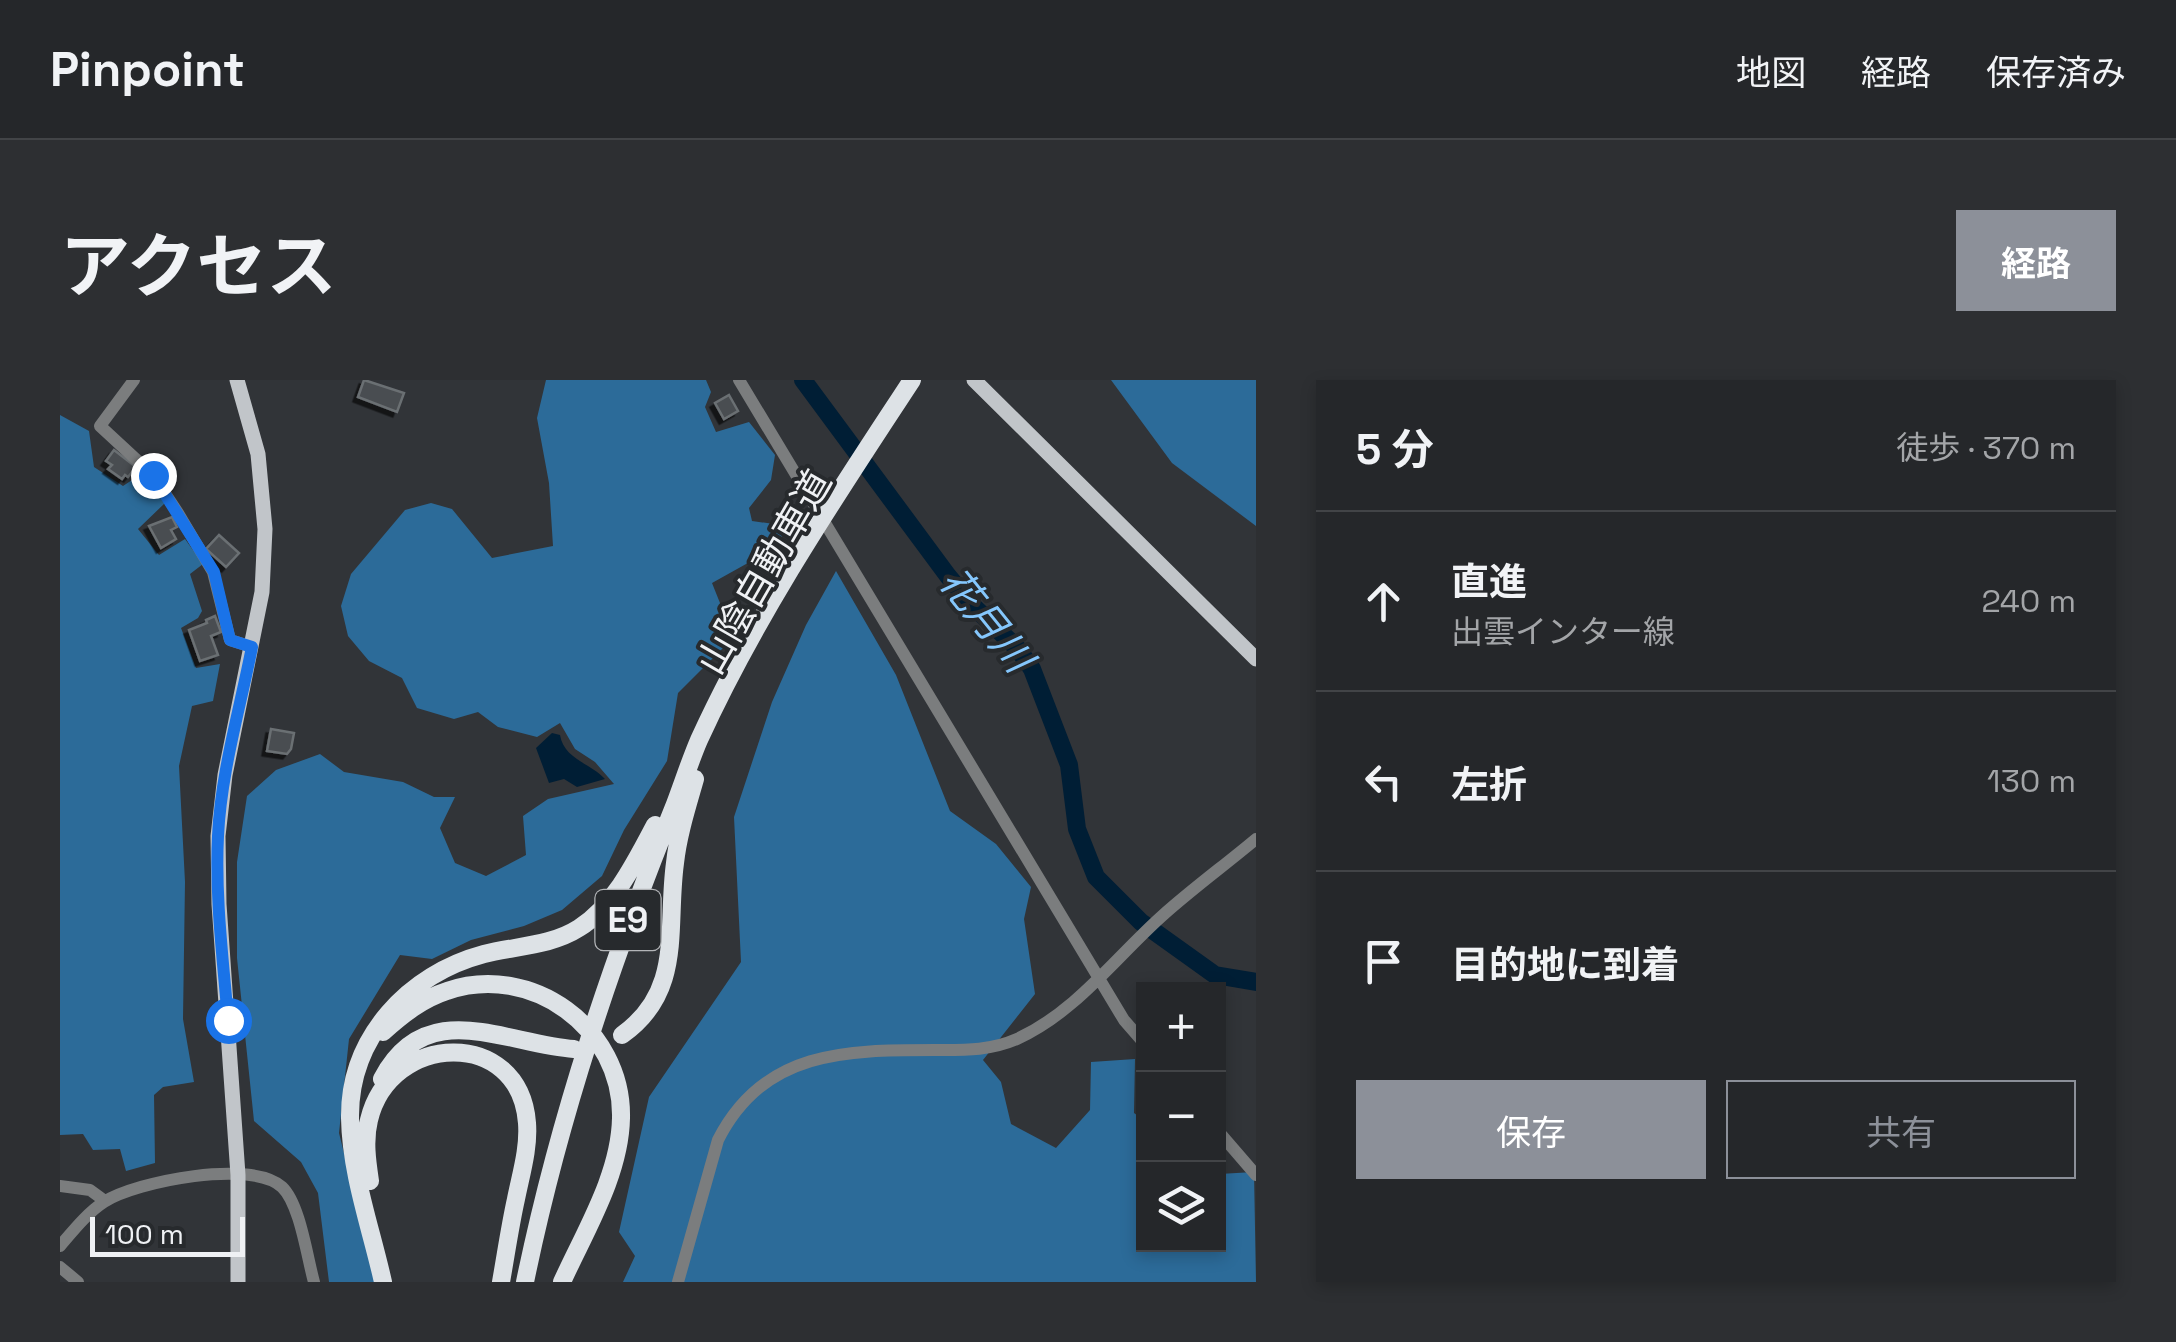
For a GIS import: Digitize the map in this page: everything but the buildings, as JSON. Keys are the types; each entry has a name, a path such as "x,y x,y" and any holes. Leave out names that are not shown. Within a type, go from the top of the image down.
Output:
{"highway":[{"name":"山陰自動車道","path":"581,1044 640,886 702,744 783,593 912,380"},
{"name":"山陰自動車道","path":"783,593 920,380"},
{"path":"622,1035 649,1012 664,982 679,836 702,744"},
{"path":"383,1282 352,1147 350,1115 354,1083 377,1027 390,1009 426,979 452,964 550,941 579,928 604,906 631,868 702,744"},
{"path":"364,1056 379,1036 429,998 482,984 520,988 556,1002 600,1043 618,1086 621,1116 616,1157 562,1282"},
{"path":"394,1282 366,1154 370,1116 391,1062 417,1040 471,1029 581,1044"},
{"name":"E9","path":"524,1282 581,1044"},
{"path":"370,1116 391,1078 418,1058 433,1053 449,1050 478,1055 517,1088 524,1105 527,1144 500,1282"}],"main road":[{"path":"236,380 258,454 266,529 262,592 224,775 218,836 219,904 238,1174 238,1282"},
{"path":"974,380 1256,658"}],"street":[{"path":"134,380 100,426 153,475 214,572 230,640 252,647"},
{"path":"739,380 1124,1020 1136,1034"},
{"path":"678,1282 718,1140 736,1111 770,1079 793,1066 844,1052 978,1050 1000,1046 1036,1028 1101,980 1162,916 1256,839"},
{"path":"1226,1139 1256,1175"},
{"path":"60,1246 105,1201 165,1180 238,1174 266,1176 285,1189 314,1282"},
{"path":"60,1186 90,1190 105,1201"},
{"path":"60,1267 78,1282"}],"shaded area":[{"path":"546,380 706,380 711,392 705,407 716,432 749,422 775,455 771,480 749,508 752,521 774,524 782,536 775,548 712,583 728,623 723,648 678,693 667,761 624,830 602,876 562,910 524,926 471,940 432,959 400,955 349,1039 339,1133 376,1282 329,1282 318,1193 301,1162 254,1121 237,958 237,862 247,796 276,770 320,754 344,772 403,782 434,797 455,797 440,828 455,863 486,876 526,855 523,816 548,799 614,784 595,762 575,749 560,723 537,737 498,727 478,712 454,719 417,708 402,678 369,661 348,636 341,606 351,574 405,510 431,503 452,509 492,558 553,546 549,483 537,418"},
{"path":"1111,380 1256,380 1256,526 1172,463"},
{"path":"60,415 89,431 94,467 123,486 141,474 165,503 138,529 159,555 185,539 203,564 190,574 202,611 181,628 196,668 220,664 213,701 192,706 179,766 185,882 183,1019 194,1082 163,1087 154,1095 155,1163 126,1171 120,1149 93,1150 83,1134 60,1135"},
{"path":"836,571 896,675 950,811 996,844 1031,887 1024,919 1035,994 983,1060 1001,1082 1011,1124 1056,1148 1090,1110 1091,1062 1135,1059 1136,1252 1226,1252 1226,1174 1254,1172 1256,1282 623,1282 635,1256 619,1232 649,1097 741,962 734,817 772,702 806,625"},
{"path":"552,733 560,735 572,755 605,779 577,787 564,779 549,783 536,748"}],"waterway":[{"name":"花月川","path":"803,380 948,576 1018,649 1032,669 1069,765 1077,829 1096,877 1141,922 1215,975 1256,982"}],"route":[{"path":"153,475 214,572 230,640 252,647 224,775 218,836 228,1020"}]}
